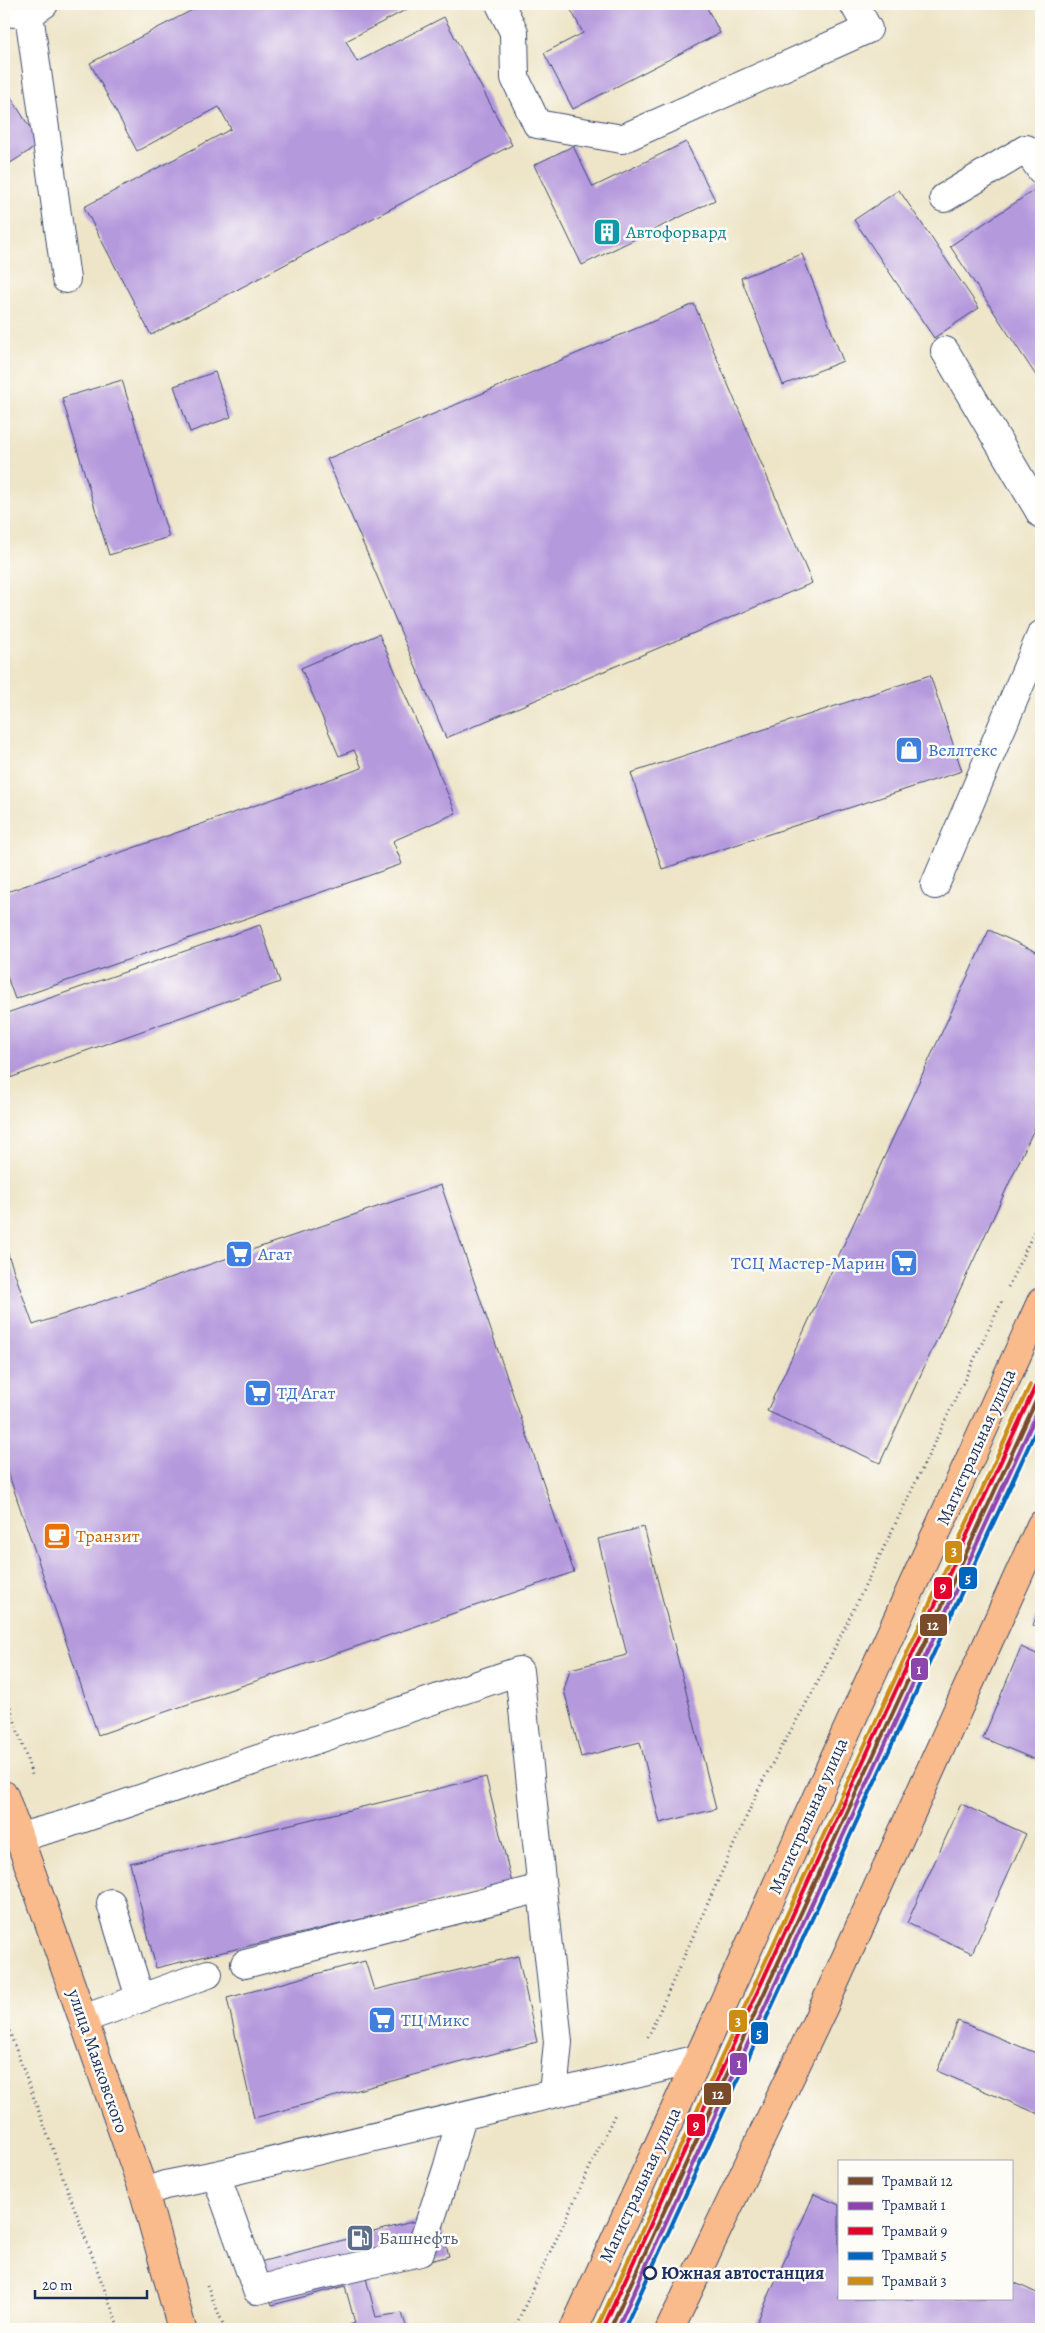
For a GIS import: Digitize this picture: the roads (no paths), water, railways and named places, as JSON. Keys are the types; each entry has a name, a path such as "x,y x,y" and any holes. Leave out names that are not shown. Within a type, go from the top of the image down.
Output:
{"main road":[{"name":"Магистральная улица","path":"574,2329 1041,1302"},
{"path":"670,2329 824,2006 1041,1525"},
{"name":"улица Маяковского","path":"6,1806 20,1837 144,2192 182,2329"}],"lane":[{"path":"500,4 514,32 515,78 537,124 622,139 868,29 854,4"},
{"path":"26,10 66,279"},
{"path":"944,198 1026,149 1041,170"},
{"path":"945,351 1041,514"},
{"path":"935,885 1041,635"},
{"path":"20,1837 63,1825 519,1671 558,2042 553,2094"},
{"path":"245,1964 541,1888"},
{"path":"111,1903 140,1998"},
{"path":"83,2019 208,1974"},
{"path":"144,2192 165,2185 216,2175 698,2059"},
{"path":"216,2175 257,2290 420,2252 448,2169 462,2116"}],"tram line":[{"name":"3","path":"599,2324 1030,1385"},
{"name":"9","path":"604,2326 1035,1387"},
{"name":"12","path":"610,2329 1041,1390"},
{"name":"1","path":"617,2329 1041,1404"},
{"name":"5","path":"624,2329 1041,1419"}],"place":[{"name":"Автофорвард","path":"607,232"},
{"name":"Веллтекс","path":"909,750"},
{"name":"Агат","path":"239,1254"},
{"name":"ТСЦ Мастер-Марин","path":"904,1263"},
{"name":"ТД Агат","path":"258,1393"},
{"name":"Транзит","path":"57,1536"},
{"name":"ТЦ Микс","path":"382,2020"},
{"name":"Башнефть","path":"360,2238"},
{"name":"Южная автостанция","path":"650,2273"}]}
